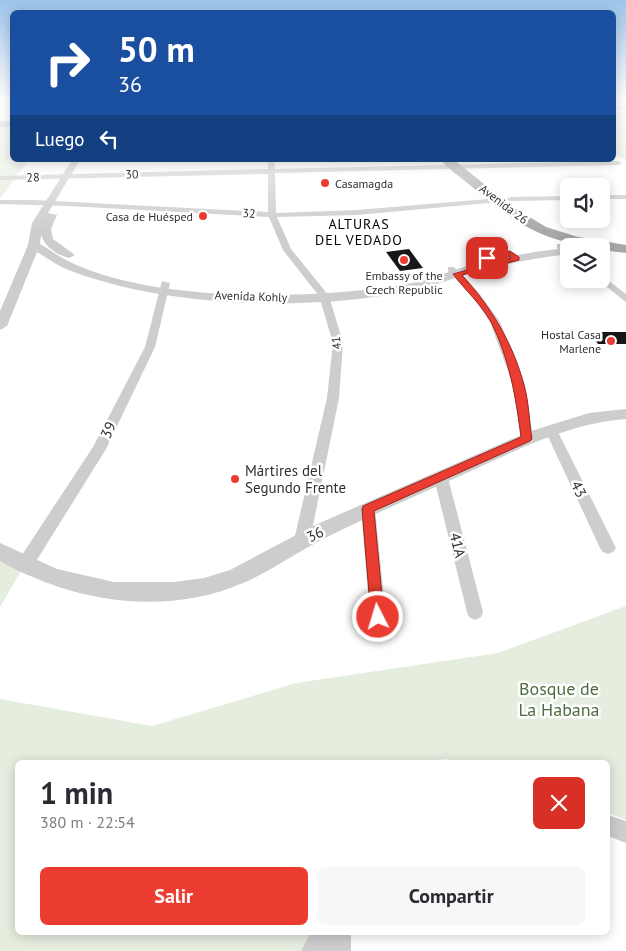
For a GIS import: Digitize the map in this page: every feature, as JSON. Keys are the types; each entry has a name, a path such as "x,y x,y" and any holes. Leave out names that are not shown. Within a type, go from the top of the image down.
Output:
{"main road":[{"name":"Avenida 26","path":"457,164 504,200 559,231 592,239 626,243"},
{"name":"Avenida 26","path":"504,200 522,219 539,229 567,238"},
{"name":"Avenida 26","path":"610,248 626,248"}],"street":[{"path":"616,161 626,168"},
{"path":"38,248 37,223 55,202 70,176 75,162"},
{"path":"70,176 82,162"},
{"name":"41","path":"271,162 272,215 287,250 322,293 338,343 333,398 302,540"},
{"name":"30","path":"70,176 271,172 457,164 563,162"},
{"name":"28","path":"0,178 70,176"},
{"path":"610,197 626,197"},
{"name":"32","path":"0,202 55,202 272,215 336,214 504,200 560,198"},
{"path":"53,245 47,240 45,231 55,202"},
{"path":"539,229 560,245"},
{"path":"0,326 28,259 38,248 53,245"},
{"name":"Avenida Kohly","path":"53,245 98,272"},
{"name":"Avenida Kohly","path":"38,248 68,266 164,286 246,293 322,293 433,282 454,271 513,256 560,251"},
{"path":"454,271 476,295 495,322 520,385 527,439"},
{"name":"39","path":"24,566 99,449 150,347 164,286"},
{"path":"610,286 626,299"},
{"name":"36","path":"0,551 24,566 90,588 144,593 184,591 235,577 302,540 527,439 591,418 626,414"},
{"name":"43","path":"551,430 608,548"},
{"name":"41A","path":"441,478 475,612"},
{"path":"368,509 378,617"},
{"path":"610,827 626,832"},
{"path":"313,951 324,935"},
{"path":"339,935 339,951"}],"green space":[{"path":"0,144 10,144 10,162 27,162 0,199"},
{"path":"616,144 626,144 626,161 616,154"},
{"path":"0,551 24,566 0,607"},
{"name":"Bosque de La Habana","path":"626,606 626,820 610,814 610,760 15,760 15,935 340,935 334,951 0,951 0,699 152,726 296,683 498,653"}],"building":[{"name":"Embassy of the Czech Republic","path":"409,249 423,268 400,271 386,252"},
{"name":"Hostal Casa Marlene","path":"589,332 626,332 626,344 598,344"}],"place":[{"name":"Casamagda","path":"325,183"},
{"name":"Casa de Huésped","path":"203,216"},
{"name":"Embassy of the Czech Republic","path":"404,260"},
{"name":"Hostal Casa Marlene","path":"611,341"},
{"name":"Mártires del Segundo Frente","path":"235,479"}],"district":[{"name":"ALTURAS DEL VEDADO","path":"359,232"}],"route":[{"path":"378,617 368,509 527,439 520,385 495,322 476,295 456,274 516,259 510,253 487,258"}]}
